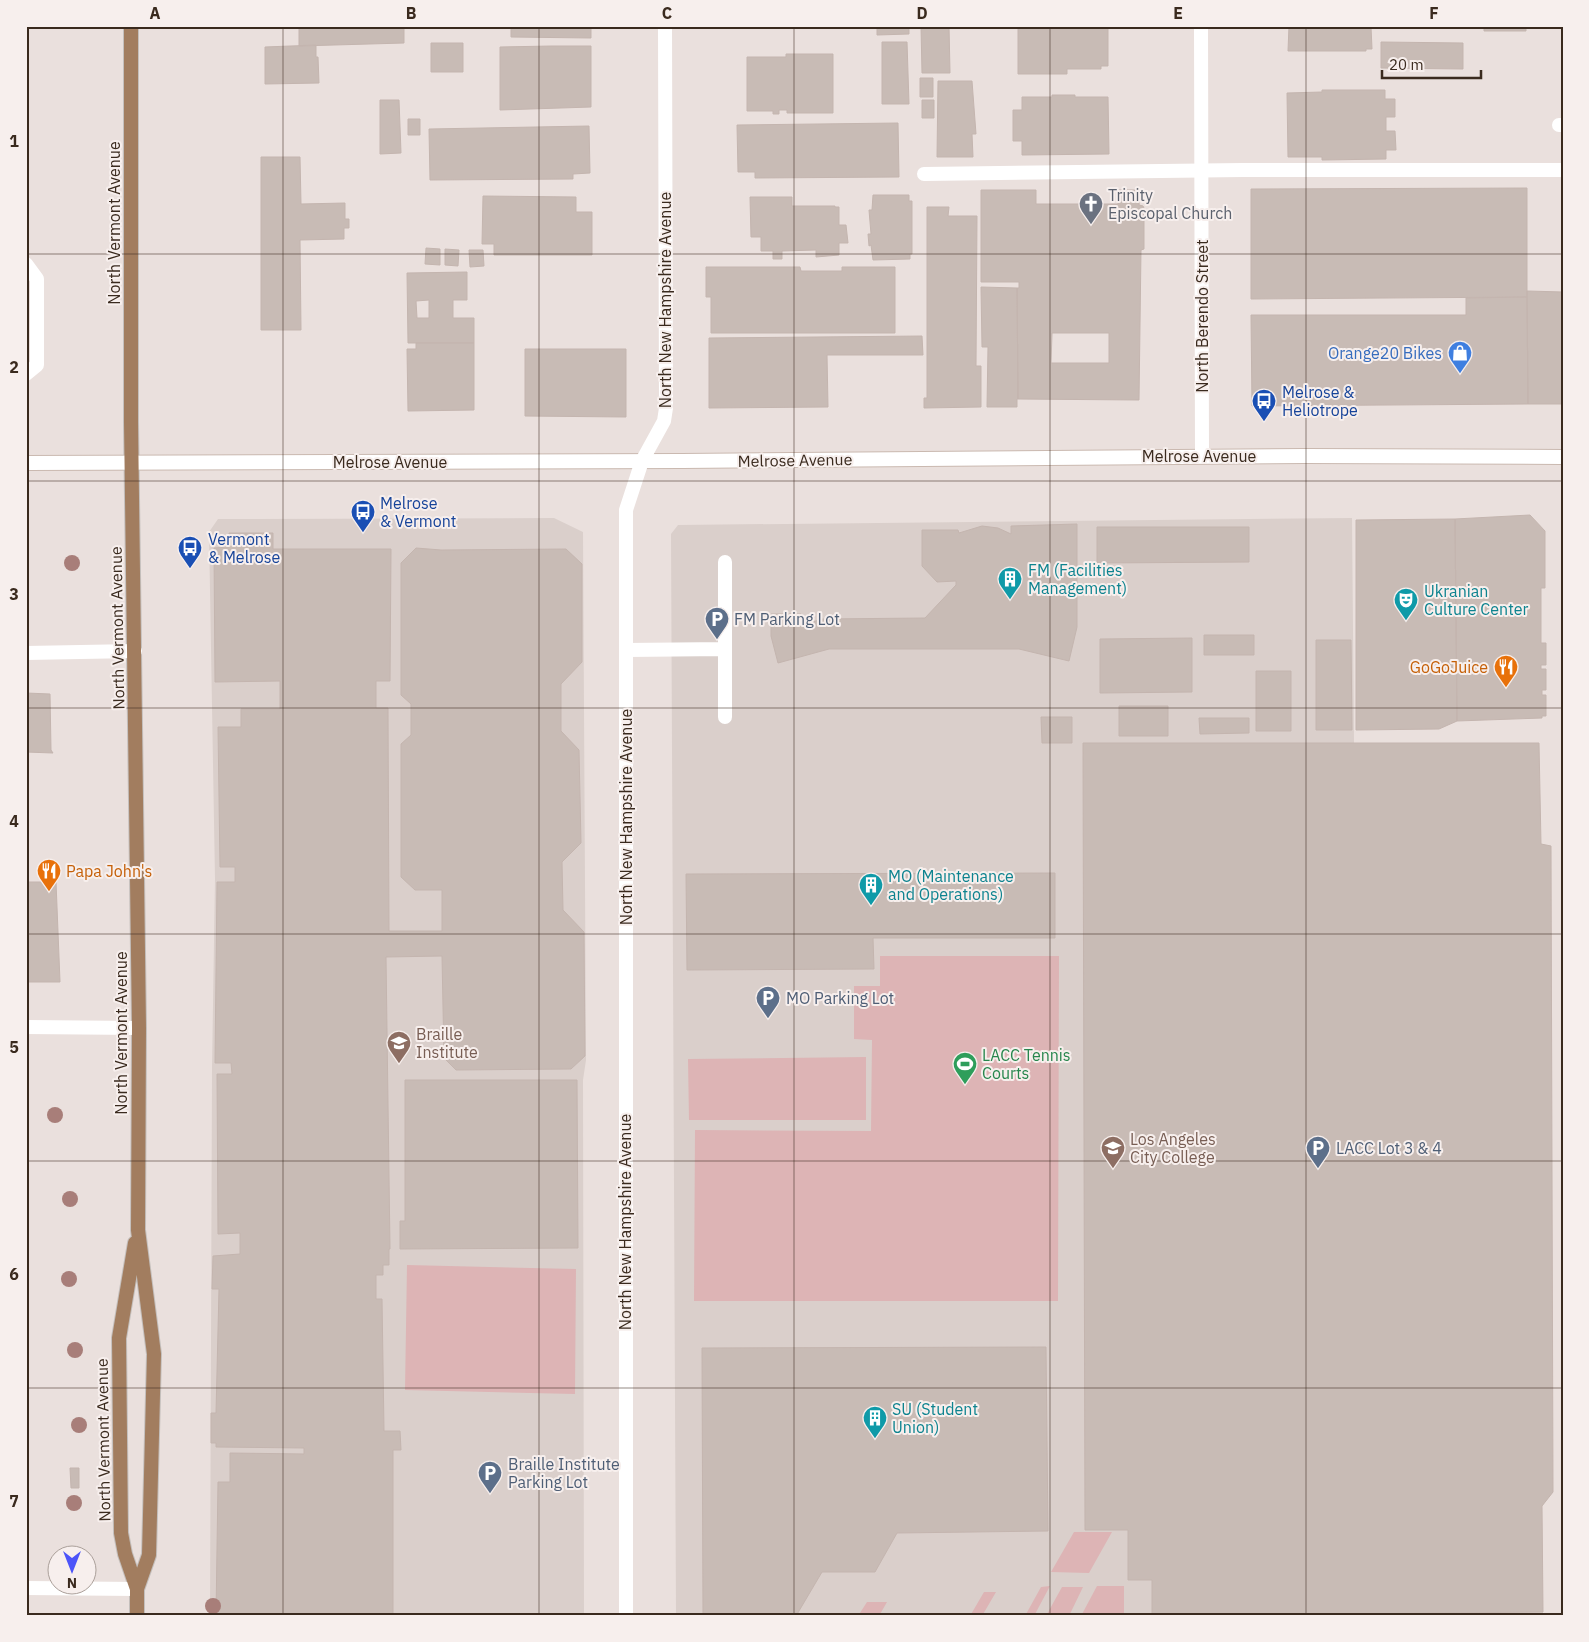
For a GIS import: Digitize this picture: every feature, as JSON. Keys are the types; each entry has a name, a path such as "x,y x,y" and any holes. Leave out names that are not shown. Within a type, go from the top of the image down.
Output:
{"main road":[{"name":"North Vermont Avenue","path":"132,26 131,422 139,1028 138,1230 154,1354 149,1555 137,1589"},
{"name":"North Vermont Avenue","path":"137,1616 137,1589 125,1554 121,1533 119,1338 138,1230"}],"street":[{"name":"North New Hampshire Avenue","path":"626,1616 626,510 642,461 664,421 666,408 665,26"},
{"name":"North Berendo Street","path":"1202,26 1202,456"},
{"path":"924,174 1243,170 1563,170"},
{"path":"26,264 37,279 37,365 26,374"},
{"name":"Melrose Avenue","path":"26,463 642,461 1202,456 1563,456"},
{"path":"725,562 725,717"},
{"path":"626,650 725,649"},
{"path":"26,652 135,651"},
{"path":"26,1027 139,1028"},
{"path":"26,1588 137,1589"}],"shaded area":[{"name":"Braille Institute","path":"554,518 583,532 586,1060 583,1080 584,1616 210,1616 212,1068 215,879 209,532 218,519"},
{"name":"Los Angeles City College","path":"1352,518 1354,743 1553,1492 1542,1506 1543,1616 676,1616 671,534 678,525"},
{"name":"LACC Tennis Courts","path":"880,956 1059,956 1058,1301 694,1301 695,1130 871,1131 872,1040 854,1039 854,986 880,986"},
{"path":"866,1057 866,1120 689,1120 688,1059"},
{"path":"407,1265 576,1269 575,1394 405,1390"},
{"path":"1074,1532 1112,1532 1089,1573 1051,1572"},
{"path":"1050,1586 1034,1616 1025,1616 1041,1587"},
{"path":"1097,1586 1124,1586 1124,1616 1081,1616"},
{"path":"1062,1587 1083,1587 1069,1616 1046,1616"},
{"path":"984,1592 996,1592 982,1616 970,1616"},
{"path":"867,1602 887,1602 879,1616 858,1616"}],"building":[{"path":"299,26 404,26 404,43 299,46"},
{"path":"511,26 591,26 591,38 511,37"},
{"path":"877,26 909,26 909,34 877,35"},
{"path":"921,26 949,26 950,73 922,73"},
{"path":"1018,26 1108,26 1108,66 1101,66 1101,69 1067,69 1067,74 1018,74"},
{"path":"1289,26 1371,27 1372,49 1366,49 1366,51 1288,51"},
{"path":"1484,26 1526,26 1526,31 1484,31"},
{"path":"882,42 907,42 909,104 882,104"},
{"path":"1381,42 1463,43 1463,69 1381,68"},
{"path":"431,43 463,43 463,72 431,72"},
{"path":"316,45 319,83 265,84 265,47"},
{"path":"591,46 591,107 500,110 500,47"},
{"path":"786,54 833,54 833,113 787,113 787,110 779,110 779,114 773,114 773,111 747,111 747,57 786,57"},
{"path":"920,78 933,78 933,97 920,97"},
{"path":"938,81 972,81 976,134 972,134 973,157 937,157"},
{"path":"1322,90 1385,90 1385,99 1395,99 1395,117 1386,117 1386,131 1395,131 1396,150 1386,150 1386,159 1322,160 1322,157 1288,157 1287,93 1322,92"},
{"path":"1052,95 1108,97 1109,154 1022,155 1022,141 1013,141 1013,110 1022,110 1022,97 1052,97"},
{"path":"380,100 399,100 401,153 380,154"},
{"path":"922,100 934,100 934,118 922,118"},
{"path":"408,119 420,119 420,135 408,135"},
{"path":"898,123 899,177 755,178 755,172 738,172 737,125"},
{"path":"589,126 590,173 573,174 573,179 430,180 429,129"},
{"path":"261,157 300,157 301,204 345,203 345,219 349,219 349,228 344,228 344,239 300,240 301,330 261,330"},
{"path":"1527,188 1527,297 1251,299 1251,189"},
{"path":"981,190 1036,190 1036,204 1118,204 1118,190 1140,190 1139,205 1144,208 1144,249 1141,250 1139,400 1018,399 1017,288 1019,288 1019,282 981,282","holes":["1052,333 1109,333 1109,363 1051,363"]},
{"path":"873,195 909,195 909,201 912,201 912,254 910,254 910,259 873,260 868,234 871,234 869,210 872,210"},
{"path":"483,196 576,197 576,212 592,212 592,255 494,255 494,244 482,244"},
{"path":"750,197 792,197 792,206 839,207 839,225 846,225 848,243 839,243 839,255 816,257 816,250 782,251 782,259 773,259 773,251 761,251 761,237 751,237"},
{"path":"927,207 949,207 948,216 977,216 976,366 981,366 981,407 924,408 924,398 927,398"},
{"path":"426,248 440,249 440,265 425,264"},
{"path":"445,249 459,250 458,266 445,265"},
{"path":"469,250 483,250 484,266 470,267"},
{"path":"706,267 800,267 801,271 842,271 842,267 895,267 895,333 711,333 711,297 706,297"},
{"path":"467,272 467,300 453,300 453,318 474,318 474,343 408,343 407,273","holes":["429,300 429,318 417,318 416,301"]},
{"path":"981,287 1017,288 1017,407 987,407 988,347 982,347"},
{"path":"1527,291 1563,292 1563,404 1528,404"},
{"path":"1527,297 1528,404 1252,406 1251,315 1466,315 1466,298"},
{"path":"922,336 923,355 827,355 828,407 709,408 709,338"},
{"path":"416,343 474,343 474,410 408,411 407,349 416,349"},
{"path":"525,349 626,349 626,417 525,416"},
{"path":"1530,515 1545,531 1545,588 1541,588 1541,643 1546,643 1546,665 1541,665 1541,669 1546,669 1546,690 1542,690 1542,695 1546,695 1546,716 1542,716 1542,718 1457,721 1455,519"},
{"name":"Ukranian Culture Center","path":"1455,519 1457,721 1439,729 1356,730 1356,520"},
{"name":"FM (Facilities Management)","path":"1077,524 1077,627 1069,661 1019,649 829,649 778,663 771,636 771,614 801,614 801,625 823,619 925,618 956,585 956,581 937,582 922,566 922,530 958,530 959,533 982,526 998,528 1011,534 1011,526"},
{"path":"1097,527 1249,527 1249,562 1097,563"},
{"name":"Braille Institute","path":"229,533 273,533 273,549 391,549 390,681 376,681 376,708 388,708 389,931 442,931 442,890 415,890 401,877 401,744 411,735 411,704 401,695 401,563 416,548 441,550 566,549 582,564 582,662 561,684 561,731 579,750 581,843 562,862 563,910 584,932 585,1056 571,1069 456,1070 444,1058 442,956 386,957 390,1249 389,1265 383,1265 383,1275 376,1275 376,1299 382,1299 384,1431 400,1431 401,1450 393,1450 393,1616 216,1616 218,1482 230,1482 230,1453 304,1454 304,1448 216,1447 216,1443 211,1443 211,1413 216,1413 219,1289 212,1289 213,1256 240,1254 240,1233 218,1234 217,1074 232,1074 231,1063 215,1063 217,882 235,882 235,867 220,867 218,727 241,727 241,709 280,709 280,681 215,682 214,548 229,547"},
{"path":"1204,635 1254,635 1254,655 1204,655"},
{"path":"1192,638 1192,692 1100,693 1100,639"},
{"path":"1316,640 1351,640 1352,730 1316,730"},
{"path":"1256,671 1291,671 1291,731 1256,731"},
{"path":"26,693 50,694 51,750 53,753 26,752"},
{"path":"1119,706 1168,706 1168,736 1119,736"},
{"path":"1041,717 1072,717 1072,743 1042,743"},
{"path":"1199,718 1249,718 1249,733 1200,734"},
{"name":"LACC Lot 3 & 4","path":"1083,743 1539,743 1541,844 1551,846 1553,1492 1542,1506 1543,1612 1152,1616 1152,1580 1128,1580 1128,1530 1085,1530"},
{"name":"MO (Maintenance and Operations)","path":"1055,873 1055,938 873,938 874,969 687,970 686,874"},
{"path":"26,882 56,882 60,982 26,982"},
{"path":"405,1080 577,1080 578,1248 400,1249 400,1221 405,1221"},
{"name":"SU (Student Union)","path":"1046,1347 1048,1531 897,1533 875,1572 822,1572 796,1616 703,1616 702,1348"},
{"path":"70,1468 79,1468 79,1488 71,1488"}],"place":[{"name":"Trinity Episcopal Church","path":"1091,225"},
{"name":"Orange20 Bikes","path":"1460,374"},
{"name":"Melrose & Heliotrope","path":"1264,422"},
{"name":"Melrose & Vermont","path":"363,533"},
{"name":"Vermont & Melrose","path":"190,569"},
{"name":"FM (Facilities Management)","path":"1010,600"},
{"name":"Ukranian Culture Center","path":"1406,621"},
{"name":"FM Parking Lot","path":"717,640"},
{"name":"GoGoJuice","path":"1506,688"},
{"name":"Papa John's","path":"49,892"},
{"name":"MO (Maintenance and Operations)","path":"871,906"},
{"name":"MO Parking Lot","path":"768,1019"},
{"name":"Braille Institute","path":"399,1064"},
{"name":"LACC Tennis Courts","path":"965,1085"},
{"name":"Los Angeles City College","path":"1113,1169"},
{"name":"LACC Lot 3 & 4","path":"1318,1169"},
{"name":"SU (Student Union)","path":"875,1439"},
{"name":"Braille Institute Parking Lot","path":"490,1494"}]}
